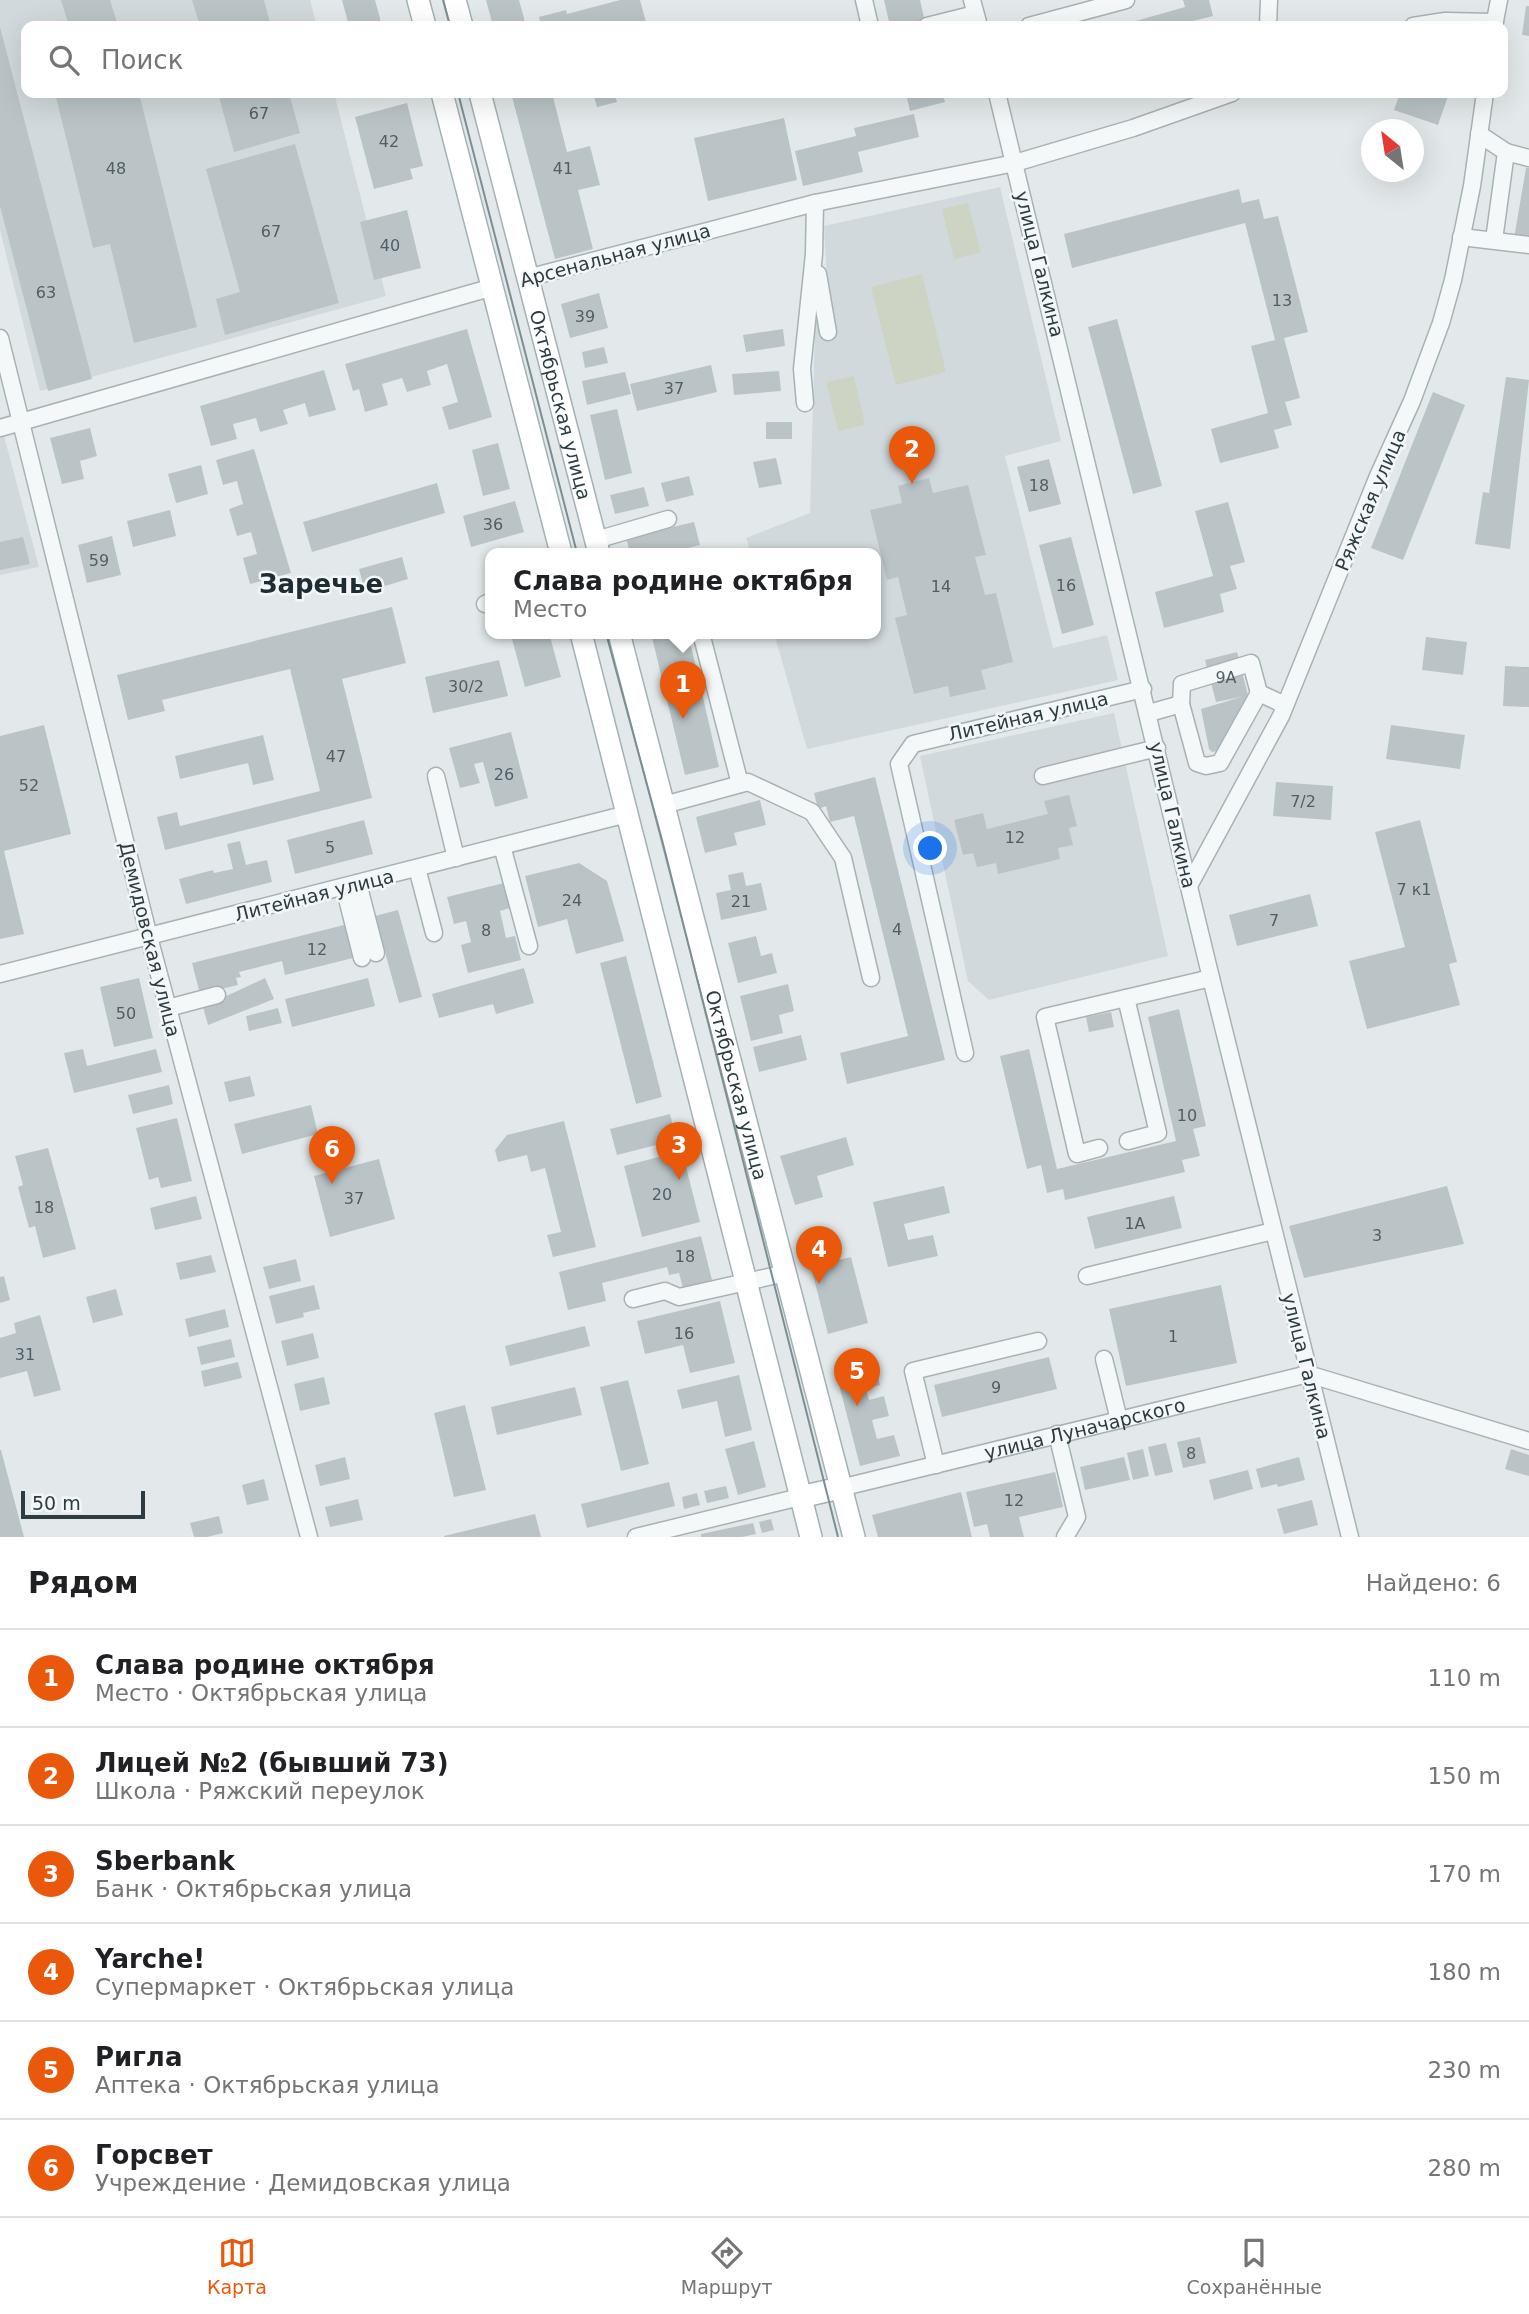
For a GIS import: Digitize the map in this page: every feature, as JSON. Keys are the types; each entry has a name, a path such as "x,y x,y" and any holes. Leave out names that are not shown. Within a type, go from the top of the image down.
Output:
{"main road":[{"path":"418,0 424,21"},
{"path":"455,0 461,21"},
{"name":"Октябрьская улица","path":"443,98 560,548"},
{"name":"Октябрьская улица","path":"481,98 597,547"},
{"name":"Арсенальная улица","path":"493,287 527,278"},
{"name":"Октябрьская улица","path":"583,639 811,1537"},
{"name":"Октябрьская улица","path":"621,639 854,1537"},
{"path":"627,814 664,805"},
{"name":"улица Луначарского","path":"800,1497 840,1488"}],"street":[{"path":"864,0 869,21"},
{"path":"1048,21 1126,0"},
{"path":"1268,21 1269,0"},
{"path":"1496,21 1499,0"},
{"path":"945,21 975,13"},
{"name":"улица Галкина","path":"999,98 1211,978 1350,1537"},
{"name":"Арсенальная улица","path":"527,278 815,202 1015,163 1133,128 1219,98"},
{"name":"Ряжская улица","path":"1190,884 1286,705 1378,476 1412,401 1441,323 1472,186 1484,98"},
{"path":"1479,134 1506,152 1529,158"},
{"path":"1494,240 1506,152"},
{"path":"805,404 802,369 814,254 815,202"},
{"path":"1461,237 1529,245"},
{"path":"814,254 828,332"},
{"name":"Арсенальная улица","path":"0,428 493,287"},
{"name":"Демидовская улица","path":"0,338 167,1008 309,1537"},
{"path":"597,547 668,519"},
{"path":"703,639 744,783"},
{"path":"1251,663 1259,693 1220,763 1210,766 1197,762 1181,704 1182,684 1251,663"},
{"name":"Литейная улица","path":"965,1053 899,764 913,744 1143,689"},
{"path":"1259,693 1286,705"},
{"path":"1149,713 1181,704"},
{"path":"1043,776 1157,748"},
{"path":"436,776 456,858"},
{"path":"664,805 744,783 812,812 843,858 871,978"},
{"name":"Литейная улица","path":"0,974 627,814"},
{"path":"502,846 529,946"},
{"path":"417,868 434,933"},
{"path":"351,885 369,956"},
{"path":"1099,1148 1077,1154 1045,1017 1211,978"},
{"path":"167,1008 217,995"},
{"path":"1126,998 1158,1133 1128,1141"},
{"path":"1087,1276 1273,1231"},
{"path":"633,1299 665,1291 679,1297 786,1272"},
{"path":"936,1465 913,1371 1038,1341"},
{"path":"1104,1359 1119,1420"},
{"path":"1308,1374 1529,1441"},
{"name":"улица Луначарского","path":"840,1488 1308,1374"},
{"path":"1057,1434 1077,1517 1065,1537"},
{"name":"улица Луначарского","path":"636,1537 800,1497"}],"shaded area":[{"path":"0,0 310,0 316,21 21,21 21,98 335,98 386,296 40,391 0,230"},
{"path":"1000,187 1061,441 1005,456 1053,648 1107,635 1118,680 807,749 776,639 881,639 881,548 749,548 746,538 810,513 816,290 827,282 824,226"},
{"path":"0,421 39,567 0,575"},
{"path":"1114,713 1168,956 989,1000 968,981 920,756"}],"green space":[{"path":"968,203 981,252 954,259 942,209"},
{"path":"922,274 946,372 896,385 871,287"},
{"path":"854,376 865,425 838,431 826,382"}],"building":[{"path":"61,0 110,0 116,21 67,21"},
{"path":"192,0 264,0 270,21 198,21"},
{"path":"342,0 375,0 381,21 348,21"},
{"path":"486,0 519,0 525,21 492,21"},
{"path":"620,0 640,0 646,21 540,21 539,17 566,10 567,14"},
{"path":"884,0 920,0 925,21 889,21"},
{"path":"1183,0 1209,0 1213,16 1193,21 1136,21 1185,7"},
{"path":"1526,6 1529,6 1529,36 1522,35"},
{"path":"0,27 92,379 48,391 0,206"},
{"path":"56,98 140,98 197,327 134,343 110,244 93,248"},
{"path":"219,98 290,98 300,133 234,152"},
{"path":"512,98 553,98 567,152 590,146 600,185 578,190 593,249 555,259"},
{"path":"594,98 616,98 617,102 597,107"},
{"path":"907,98 944,98 945,102 910,111"},
{"path":"1398,98 1447,98 1438,125 1394,110"},
{"path":"407,103 423,166 410,169 413,179 374,189 355,117"},
{"path":"914,114 919,137 858,152 863,172 803,186 795,151 856,136 854,128"},
{"path":"784,118 797,180 708,201 694,138"},
{"path":"295,144 339,303 225,335 216,299 240,292 206,169"},
{"path":"1526,168 1529,168 1529,253 1512,250"},
{"path":"1239,189 1242,203 1259,199 1264,219 1278,216 1308,332 1284,338 1300,398 1285,402 1292,425 1274,430 1279,448 1220,463 1211,429 1268,413 1251,346 1275,340 1245,223 1072,268 1064,234"},
{"path":"407,210 421,268 374,280 360,222"},
{"path":"599,293 608,328 570,338 561,304"},
{"path":"1117,319 1162,486 1133,494 1088,327"},
{"path":"467,329 492,417 449,430 442,407 458,402 447,364 427,371 431,385 407,392 402,378 382,384 388,405 365,412 359,389 353,391 345,364"},
{"path":"783,329 785,346 746,352 743,335"},
{"path":"604,347 608,363 585,368 582,352"},
{"path":"711,365 717,392 637,411 630,384"},
{"path":"324,370 336,410 309,417 305,403 283,410 288,424 260,432 256,418 233,424 237,439 211,446 200,406"},
{"path":"779,371 781,391 734,395 732,374"},
{"path":"625,372 631,394 587,405 582,381"},
{"path":"1506,377 1529,380 1510,549 1475,544 1483,492 1489,493"},
{"path":"1433,392 1465,405 1403,560 1371,548"},
{"path":"617,409 632,473 605,480 590,415"},
{"path":"766,422 792,422 792,439 766,439"},
{"path":"90,428 97,456 80,461 84,479 62,484 50,438"},
{"path":"498,443 510,489 483,496 472,450"},
{"path":"254,449 291,573 250,584 243,558 257,554 251,532 237,536 229,509 243,504 237,481 223,485 216,460"},
{"path":"776,458 782,484 759,488 753,462"},
{"path":"1049,459 1061,504 1029,512 1017,467"},
{"path":"201,465 208,494 176,503 168,474"},
{"path":"689,476 694,495 666,502 661,483"},
{"path":"929,478 933,493 968,485 986,555 975,557 985,595 996,593 1013,662 981,670 986,689 950,697 948,686 914,694 895,618 907,615 898,577 887,580 870,510 902,503 898,486"},
{"path":"437,483 445,513 312,552 303,522"},
{"path":"644,487 649,506 615,514 610,495"},
{"path":"515,501 524,532 471,547 463,516"},
{"path":"1228,502 1245,562 1230,566 1237,589 1220,594 1224,612 1164,628 1155,592 1213,576 1195,511"},
{"path":"170,510 176,536 133,547 127,521"},
{"path":"694,522 700,545 688,548 629,548 626,538"},
{"path":"112,536 121,575 87,583 78,545"},
{"path":"23,537 30,564 0,570 0,542"},
{"path":"1071,537 1094,625 1062,634 1039,545"},
{"path":"402,557 408,579 365,592 359,569"},
{"path":"392,607 406,663 342,679 372,798 165,850 157,817 177,812 180,826 320,791 290,669 162,700 165,711 128,720 117,675"},
{"path":"1426,637 1467,642 1463,675 1422,670"},
{"path":"512,639 551,639 561,677 525,687"},
{"path":"652,639 689,639 719,767 685,775"},
{"path":"1237,652 1248,695 1217,751 1212,752 1209,749 1201,709 1241,697 1216,702 1205,660"},
{"path":"499,660 508,696 433,713 425,677"},
{"path":"1505,666 1529,667 1529,707 1503,706"},
{"path":"44,725 71,834 4,851 24,934 0,939 0,736"},
{"path":"1391,725 1465,735 1460,769 1386,759"},
{"path":"511,732 528,798 495,807 483,762 474,764 480,783 460,788 449,748"},
{"path":"263,735 274,780 253,785 248,763 180,779 175,756"},
{"path":"875,777 945,1060 847,1084 840,1053 908,1036 854,816 830,822 826,806 818,809 814,793"},
{"path":"1276,782 1333,786 1331,820 1273,816"},
{"path":"1069,795 1077,826 1069,828 1073,845 1058,848 1060,859 998,874 996,863 977,867 973,853 963,855 954,820 983,813 987,829 1048,814 1044,801"},
{"path":"760,800 766,825 734,833 737,845 705,853 696,817"},
{"path":"364,820 373,854 295,874 287,840"},
{"path":"1420,820 1457,962 1449,964 1460,1005 1367,1029 1349,961 1405,947 1375,832"},
{"path":"240,841 246,865 267,860 272,882 186,904 179,879 213,870 214,873 233,869 227,844"},
{"path":"579,863 607,881 624,941 576,954 567,919 538,927 525,876"},
{"path":"743,872 746,886 761,883 767,910 721,920 716,893 731,890 728,875"},
{"path":"504,883 510,908 500,911 506,938 515,936 521,960 468,973 461,945 471,942 466,921 454,924 447,897"},
{"path":"1310,894 1318,926 1237,946 1229,915"},
{"path":"398,910 422,997 399,1003 375,916"},
{"path":"348,924 357,957 285,975 282,961 239,972 241,977 236,978 238,985 200,994 192,963"},
{"path":"756,936 761,956 772,953 777,973 738,983 728,943"},
{"path":"626,956 662,1097 636,1104 600,963"},
{"path":"524,968 534,1003 496,1014 493,1004 439,1018 432,994"},
{"path":"139,978 153,1038 114,1047 100,987"},
{"path":"265,978 274,999 208,1025 202,1003 220,999"},
{"path":"368,978 375,1006 292,1027 285,999"},
{"path":"788,984 794,1011 779,1015 783,1033 751,1041 740,996"},
{"path":"278,1008 282,1023 249,1031 246,1016"},
{"path":"1179,1009 1206,1126 1193,1129 1200,1156 1182,1160 1185,1172 1065,1200 1063,1189 1047,1193 1041,1165 1027,1169 1000,1056 1029,1049 1057,1169 1176,1141 1148,1017"},
{"path":"1111,1012 1114,1027 1089,1032 1086,1017"},
{"path":"801,1035 807,1060 759,1072 753,1047"},
{"path":"83,1049 87,1066 156,1049 162,1072 74,1093 64,1053"},
{"path":"250,1076 255,1096 229,1102 224,1082"},
{"path":"169,1085 173,1104 133,1114 128,1095"},
{"path":"311,1105 318,1134 242,1154 234,1124"},
{"path":"670,1114 676,1140 617,1155 610,1129"},
{"path":"177,1118 192,1181 161,1188 158,1177 149,1180 136,1128"},
{"path":"564,1121 596,1247 553,1257 547,1235 561,1232 545,1168 531,1172 527,1155 498,1162 495,1150 507,1135"},
{"path":"846,1137 854,1165 817,1176 823,1197 795,1205 780,1156"},
{"path":"48,1148 76,1249 43,1258 35,1226 29,1228 18,1187 23,1185 15,1156"},
{"path":"682,1151 700,1222 642,1237 624,1166"},
{"path":"379,1159 395,1219 330,1237 314,1176"},
{"path":"944,1186 950,1213 904,1224 908,1240 933,1235 938,1256 888,1267 873,1202"},
{"path":"1447,1186 1464,1244 1304,1278 1289,1226"},
{"path":"196,1196 202,1219 155,1230 150,1208"},
{"path":"1174,1196 1182,1228 1095,1249 1087,1217"},
{"path":"701,1236 713,1284 684,1292 679,1273 669,1275 667,1267 602,1283 606,1301 568,1310 559,1272"},
{"path":"211,1255 216,1272 180,1280 176,1263"},
{"path":"851,1257 868,1323 828,1334 811,1267"},
{"path":"296,1259 301,1281 269,1289 263,1267"},
{"path":"4,1276 10,1300 0,1303 0,1277"},
{"path":"314,1285 320,1309 303,1313 304,1317 276,1324 269,1296"},
{"path":"1221,1285 1237,1363 1126,1386 1109,1309"},
{"path":"116,1289 123,1315 93,1323 86,1297"},
{"path":"720,1301 735,1363 690,1373 683,1345 645,1354 637,1321"},
{"path":"225,1309 229,1327 189,1337 185,1319"},
{"path":"40,1315 61,1390 34,1397 27,1371 0,1378 0,1338 16,1333 14,1323"},
{"path":"585,1326 590,1346 510,1366 505,1346"},
{"path":"313,1333 319,1358 287,1366 281,1341"},
{"path":"231,1339 235,1357 201,1365 197,1347"},
{"path":"1049,1357 1057,1389 942,1417 934,1385"},
{"path":"859,1359 861,1366 874,1363 880,1385 866,1389 869,1400 884,1396 889,1416 872,1420 877,1439 894,1435 900,1456 860,1466 834,1365"},
{"path":"238,1362 242,1378 204,1387 201,1371"},
{"path":"739,1375 752,1430 725,1437 717,1401 682,1409 677,1390"},
{"path":"324,1377 330,1404 300,1411 294,1384"},
{"path":"628,1380 649,1464 621,1471 600,1387"},
{"path":"575,1387 582,1415 497,1435 491,1407"},
{"path":"465,1405 486,1490 454,1497 434,1413"},
{"path":"1200,1437 1206,1463 1183,1468 1177,1442"},
{"path":"754,1441 766,1487 738,1495 725,1449"},
{"path":"1166,1443 1173,1472 1155,1476 1148,1447"},
{"path":"1143,1449 1149,1476 1133,1480 1127,1453"},
{"path":"1511,1449 1529,1455 1529,1476 1505,1469"},
{"path":"1,1450 24,1537 0,1537"},
{"path":"345,1457 350,1479 320,1486 315,1465"},
{"path":"1124,1457 1130,1480 1085,1490 1080,1467"},
{"path":"1299,1457 1305,1480 1261,1488 1256,1469"},
{"path":"1248,1470 1253,1489 1214,1500 1209,1480"},
{"path":"1055,1472 1063,1507 1019,1517 1024,1537 990,1537 987,1524 974,1527 966,1492"},
{"path":"264,1479 269,1500 247,1505 242,1485"},
{"path":"669,1482 675,1506 587,1528 581,1504"},
{"path":"726,1486 729,1498 707,1503 704,1491"},
{"path":"961,1492 972,1537 878,1537 872,1515"},
{"path":"697,1493 700,1505 684,1509 682,1497"},
{"path":"358,1499 363,1520 330,1527 325,1507"},
{"path":"1312,1500 1318,1525 1284,1534 1277,1509"},
{"path":"535,1514 541,1537 444,1537 444,1536"},
{"path":"219,1516 223,1533 194,1537 190,1523"},
{"path":"771,1519 774,1530 762,1533 759,1522"},
{"path":"753,1523 756,1534 742,1537 701,1537 701,1534"}],"tram line":[{"path":"443,0 449,21"},
{"path":"459,98 576,548"},
{"path":"608,639 662,840 838,1537"}],"place":[{"name":"Лицей №2 (бывший 73)","path":"912,484"},
{"name":"Слава родине октября","path":"683,719"},
{"name":"Sberbank","path":"679,1180"},
{"name":"Горсвет","path":"332,1184"},
{"name":"Yarche!","path":"819,1284"},
{"name":"Ригла","path":"857,1406"}],"district":[{"name":"Заречье","path":"321,584"}]}
